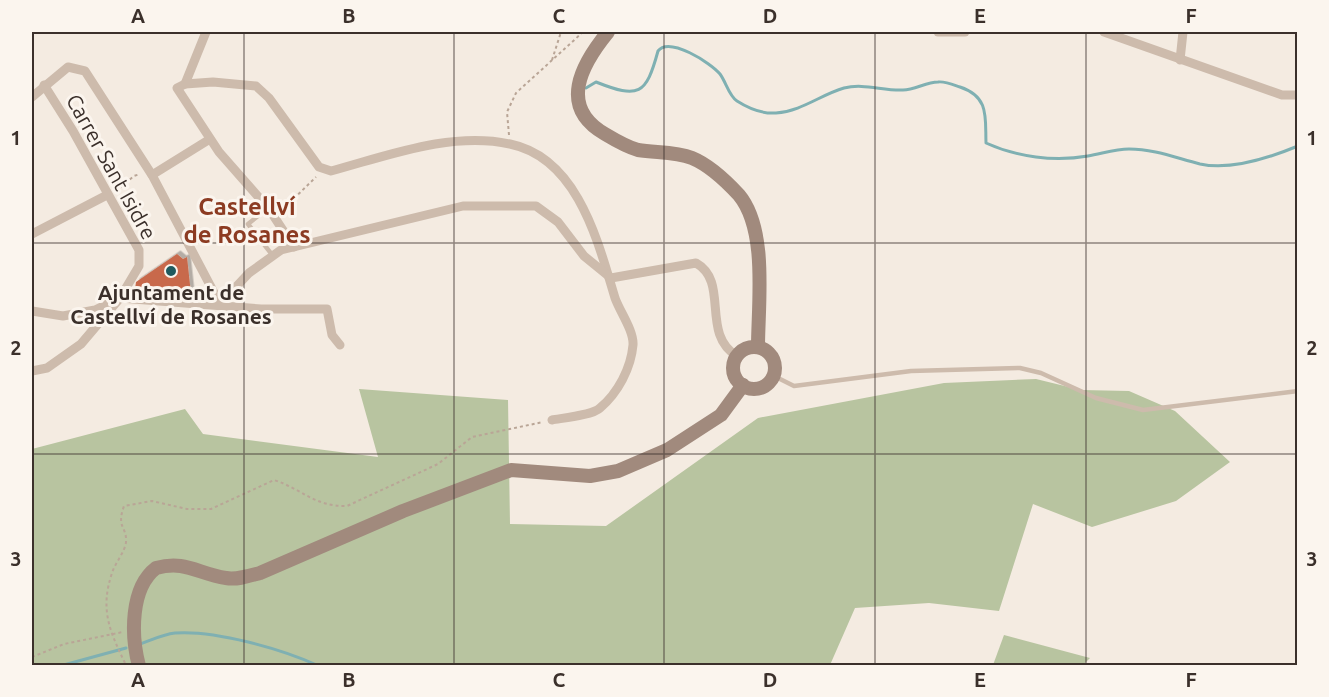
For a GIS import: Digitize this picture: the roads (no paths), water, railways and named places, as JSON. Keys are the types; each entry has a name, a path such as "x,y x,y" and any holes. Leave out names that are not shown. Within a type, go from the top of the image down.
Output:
{"street":[{"path":"181,86 206,32"},
{"path":"608,32 582,69 577,105 586,120 616,141 637,150 675,153 691,158 703,164 739,196 753,220 758,250 758,347"},
{"path":"938,32 965,32"},
{"path":"1104,32 1282,95 1298,95"},
{"path":"1180,60 1184,32"},
{"path":"32,97 68,67 86,71 152,175 220,304"},
{"path":"181,86 213,82 256,86 269,98 319,167 331,171 425,146 472,141 511,144 541,157 564,177 589,220 611,278 615,298 634,343 623,380 599,410 552,420"},
{"name":"Carrer Sant Isidre","path":"32,371 47,368 81,344 120,298 139,266 139,250 73,131 44,85"},
{"path":"181,86 210,140 268,208 294,247"},
{"path":"152,175 210,140"},
{"path":"32,234 107,195"},
{"path":"220,304 249,273 281,249 463,206 536,206 558,222 584,256 611,278 696,263 706,269 711,279 719,337 727,349 737,356"},
{"path":"32,311 63,316 96,310 120,298 261,309 327,309 332,335 340,345"},
{"path":"758,347 773,357 774,376 761,388 743,386 734,372 737,356 747,348 758,347"},
{"path":"139,666 135,631 140,585 156,567 183,564 226,578 242,577 260,573 402,511 511,470 590,476 618,471 667,450 721,416 743,386"}],"lane":[{"path":"268,208 248,224 273,256"},
{"path":"774,376 794,386 911,371 1020,368 1041,373 1096,398 1143,410 1298,391"}],"waterway":[{"path":"586,88 596,82 622,91 639,89 649,77 658,51 663,47 671,47 690,53 708,64 720,74 734,99 750,108 766,113 785,112 844,88 903,90 934,82 949,83 977,96 984,109 986,143 1023,155 1075,158 1138,149 1200,164 1224,166 1262,159 1298,146"},
{"path":"140,644 175,633 209,634 268,647 319,666"},
{"path":"60,666 126,648"}],"place":[{"name":"Ajuntament de Castellví de Rosanes","path":"171,271"}],"district":[{"name":"Castellví de Rosanes","path":"247,221"}]}
